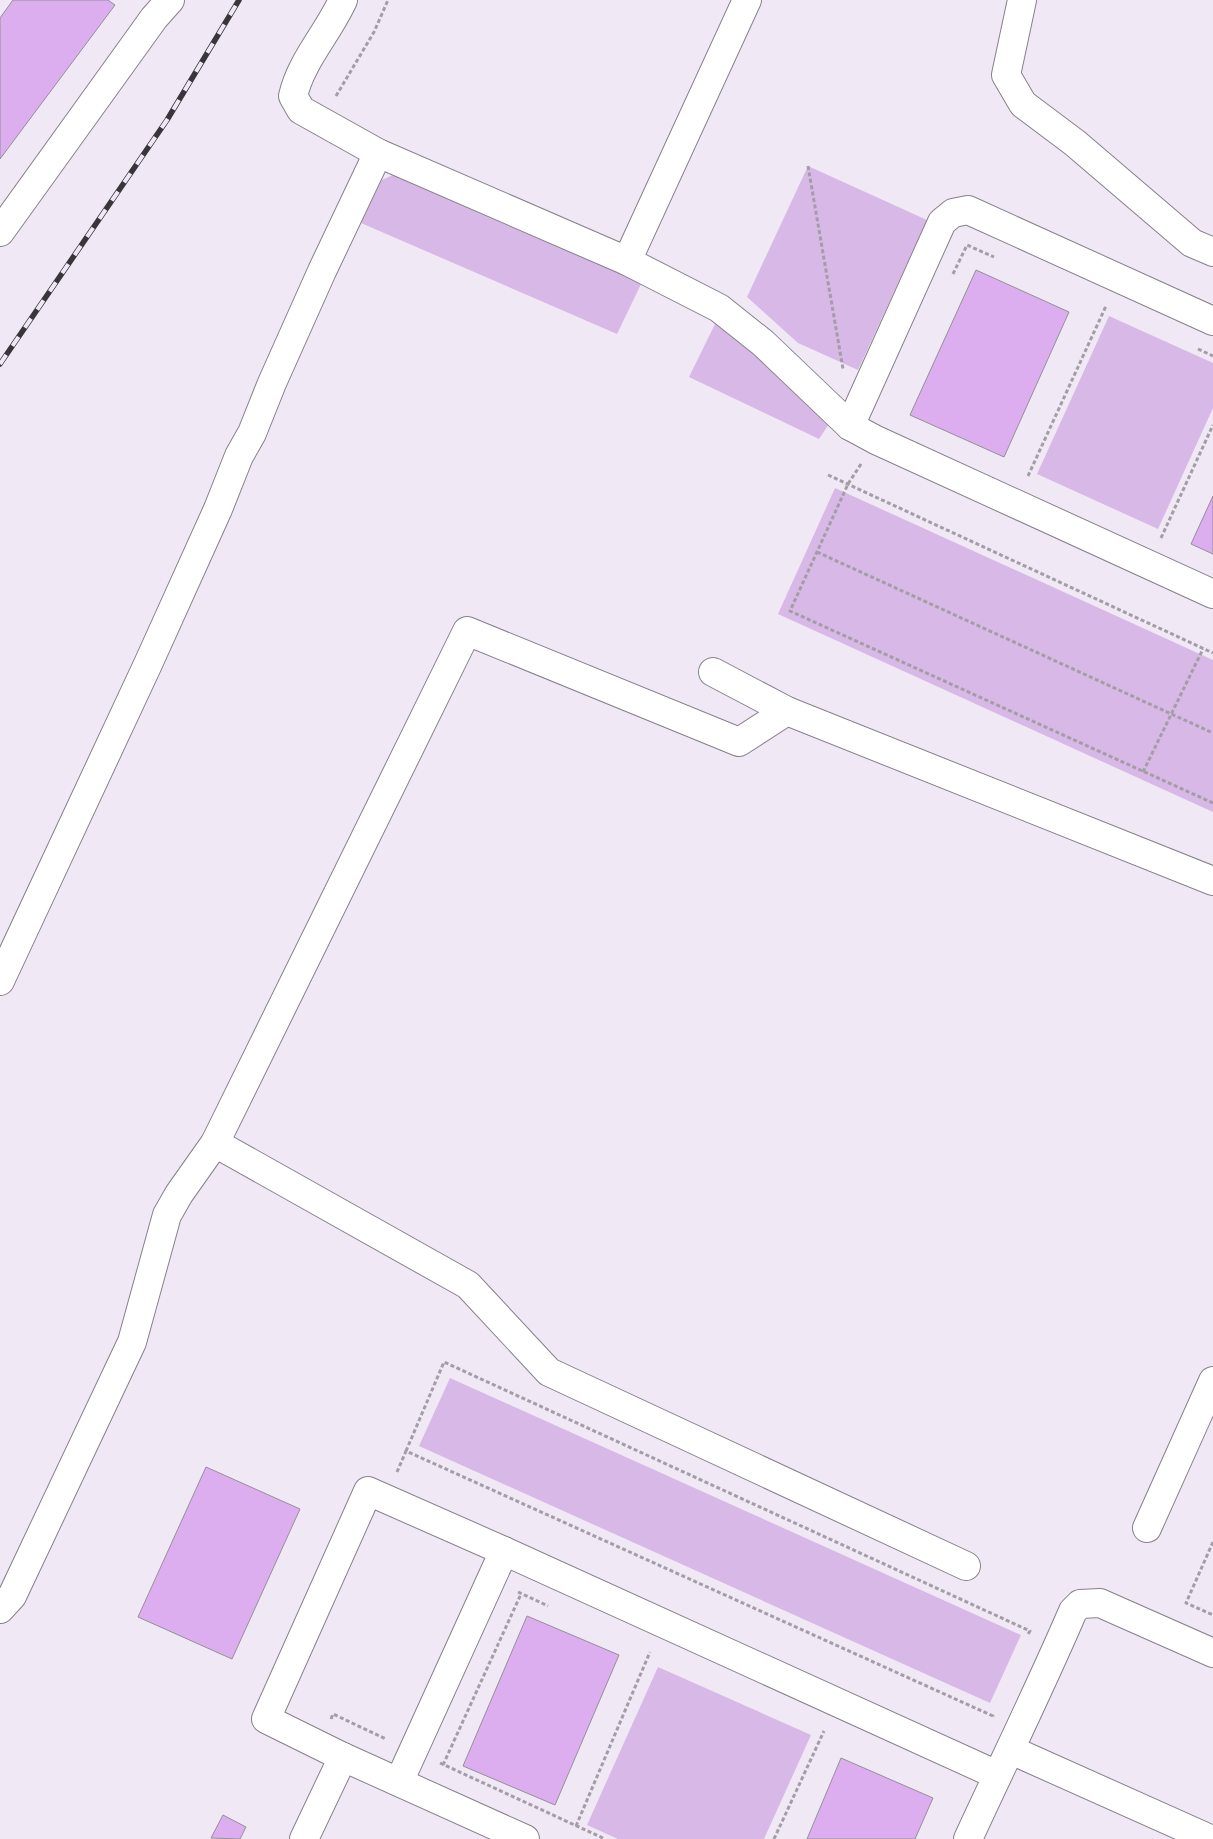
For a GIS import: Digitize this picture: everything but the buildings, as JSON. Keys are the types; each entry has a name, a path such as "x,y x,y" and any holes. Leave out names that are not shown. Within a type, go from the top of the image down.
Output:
{"lane":[{"path":"0,232 154,18 170,0"},
{"path":"343,0 297,80 293,96 301,110 378,154 627,261 719,308 762,343 850,426 876,440 1213,594"},
{"path":"627,261 747,0"},
{"path":"1022,0 1006,75 1023,104 1075,143 1192,243 1213,252"},
{"path":"0,981 156,646 218,509 239,456 252,433 275,374 378,154"},
{"path":"850,426 942,222 953,213 968,210 1213,321"},
{"path":"0,1609 12,1596 132,1342 167,1215 179,1194 215,1143 467,631 739,742 788,711"},
{"path":"713,672 788,711 1213,881"},
{"path":"215,1143 468,1285 549,1372 966,1566"},
{"path":"1147,1528 1213,1381"},
{"path":"526,1839 343,1757 266,1719 368,1491 997,1775"},
{"path":"399,1782 504,1551"},
{"path":"968,1839 997,1775 1011,1750 1073,1611 1080,1604 1100,1604 1213,1653"},
{"path":"1011,1750 1210,1839"},
{"path":"304,1839 343,1757"}],"path":[{"path":"336,97 374,32 388,0"},
{"path":"808,166 844,372 866,392"},
{"path":"1028,476 1106,306"},
{"path":"1152,535 1161,539 1213,426"},
{"path":"876,440 848,484 790,610 1213,804"},
{"path":"1019,472 1036,480"},
{"path":"828,475 1213,654"},
{"path":"817,552 1213,733"},
{"path":"1143,772 1203,649"},
{"path":"386,1499 444,1362 1030,1631 1026,1640"},
{"path":"406,1451 993,1716"},
{"path":"1213,1542 1186,1603 1213,1615"},
{"path":"491,1580 555,1609"},
{"path":"443,1765 521,1594"},
{"path":"642,1648 659,1656"},
{"path":"576,1826 650,1652"},
{"path":"989,1724 997,1708"},
{"path":"333,1714 605,1839"},
{"path":"774,1839 824,1730 832,1734"}],"shaded area":[{"path":"808,166 927,220 858,370 798,343 747,297"},
{"path":"397,173 643,280 617,334 361,223 382,180"},
{"path":"1109,316 1213,363 1213,408 1158,529 1037,474"},
{"path":"716,322 752,348 829,424 819,439 689,377"},
{"path":"835,488 1213,660 1213,812 778,614"},
{"path":"450,1378 1021,1635 990,1703 419,1446"},
{"path":"658,1667 811,1735 764,1839 618,1839 587,1825"}],"railway":[{"path":"0,364 167,120 239,0"}]}
